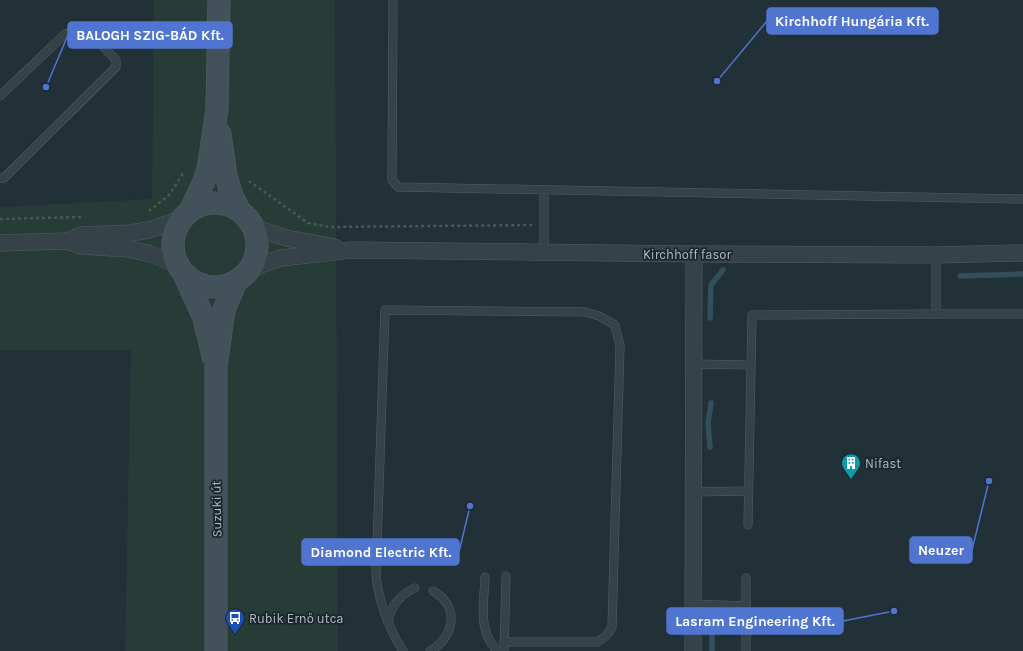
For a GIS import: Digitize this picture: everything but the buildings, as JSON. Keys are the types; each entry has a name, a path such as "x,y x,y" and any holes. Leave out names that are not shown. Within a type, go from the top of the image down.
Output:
{"main road":[{"path":"219,0 216,172 230,191 239,210"},
{"path":"216,172 202,186 174,231 172,244 174,256 204,318 216,367"},
{"path":"185,215 202,204 215,202 228,204 239,210 248,219 256,235 257,250 254,261 243,275 224,310 216,367"},
{"path":"181,270 197,283 210,287 224,286 243,275"},
{"name":"Suzuki út","path":"216,367 216,651"}],"street":[{"path":"67,241 81,235 130,233 149,230 185,215"},
{"name":"Kirchhoff fasor","path":"253,227 286,238 351,250"},
{"path":"0,243 67,241 81,246 136,251 151,254 181,270"},
{"name":"Kirchhoff fasor","path":"243,275 281,258 351,250 694,254 936,255 1023,253"},
{"path":"693,651 694,254"}],"lane":[{"path":"393,0 392,180 398,187 1023,200"},
{"path":"0,96 65,34 83,31 94,37 116,60 116,67 4,178 0,178"},
{"path":"544,190 544,253"},
{"path":"936,255 936,314"},
{"path":"404,651 388,623 379,597 376,575 385,310 585,312 599,316 615,325 620,346 612,627 604,638 597,642 504,642"},
{"path":"748,525 752,315 1023,314"},
{"path":"693,364 751,365"},
{"path":"693,492 749,491"},
{"path":"504,651 506,576"},
{"path":"485,578 483,622 486,634 492,646 498,651"},
{"path":"746,578 746,651"},
{"path":"388,623 390,613 400,596 415,588"},
{"path":"430,651 444,638 450,628 451,622 449,604 434,591"},
{"path":"693,604 746,606"}],"path":[{"path":"145,215 169,195 185,172 237,172 308,223 330,227 544,225"},
{"path":"0,219 84,216"}],"green space":[{"path":"154,0 335,0 338,651 125,651 131,350 0,350 0,207 152,199"}],"waterway":[{"path":"710,318 711,285 723,270"},
{"path":"960,276 1023,274"},
{"path":"710,447 708,423 711,403"},
{"path":"712,633 712,651"}],"place":[{"name":"Kirchhoff Hungária Kft.","path":"717,81"},
{"name":"BALOGH SZIG-BÁD Kft.","path":"46,87"},
{"name":"Nifast","path":"851,480"},
{"name":"Neuzer","path":"989,481"},
{"name":"Diamond Electric Kft.","path":"470,506"},
{"name":"Lasram Engineering Kft.","path":"894,611"},
{"name":"Rubik Ernő utca","path":"235,635"}]}
